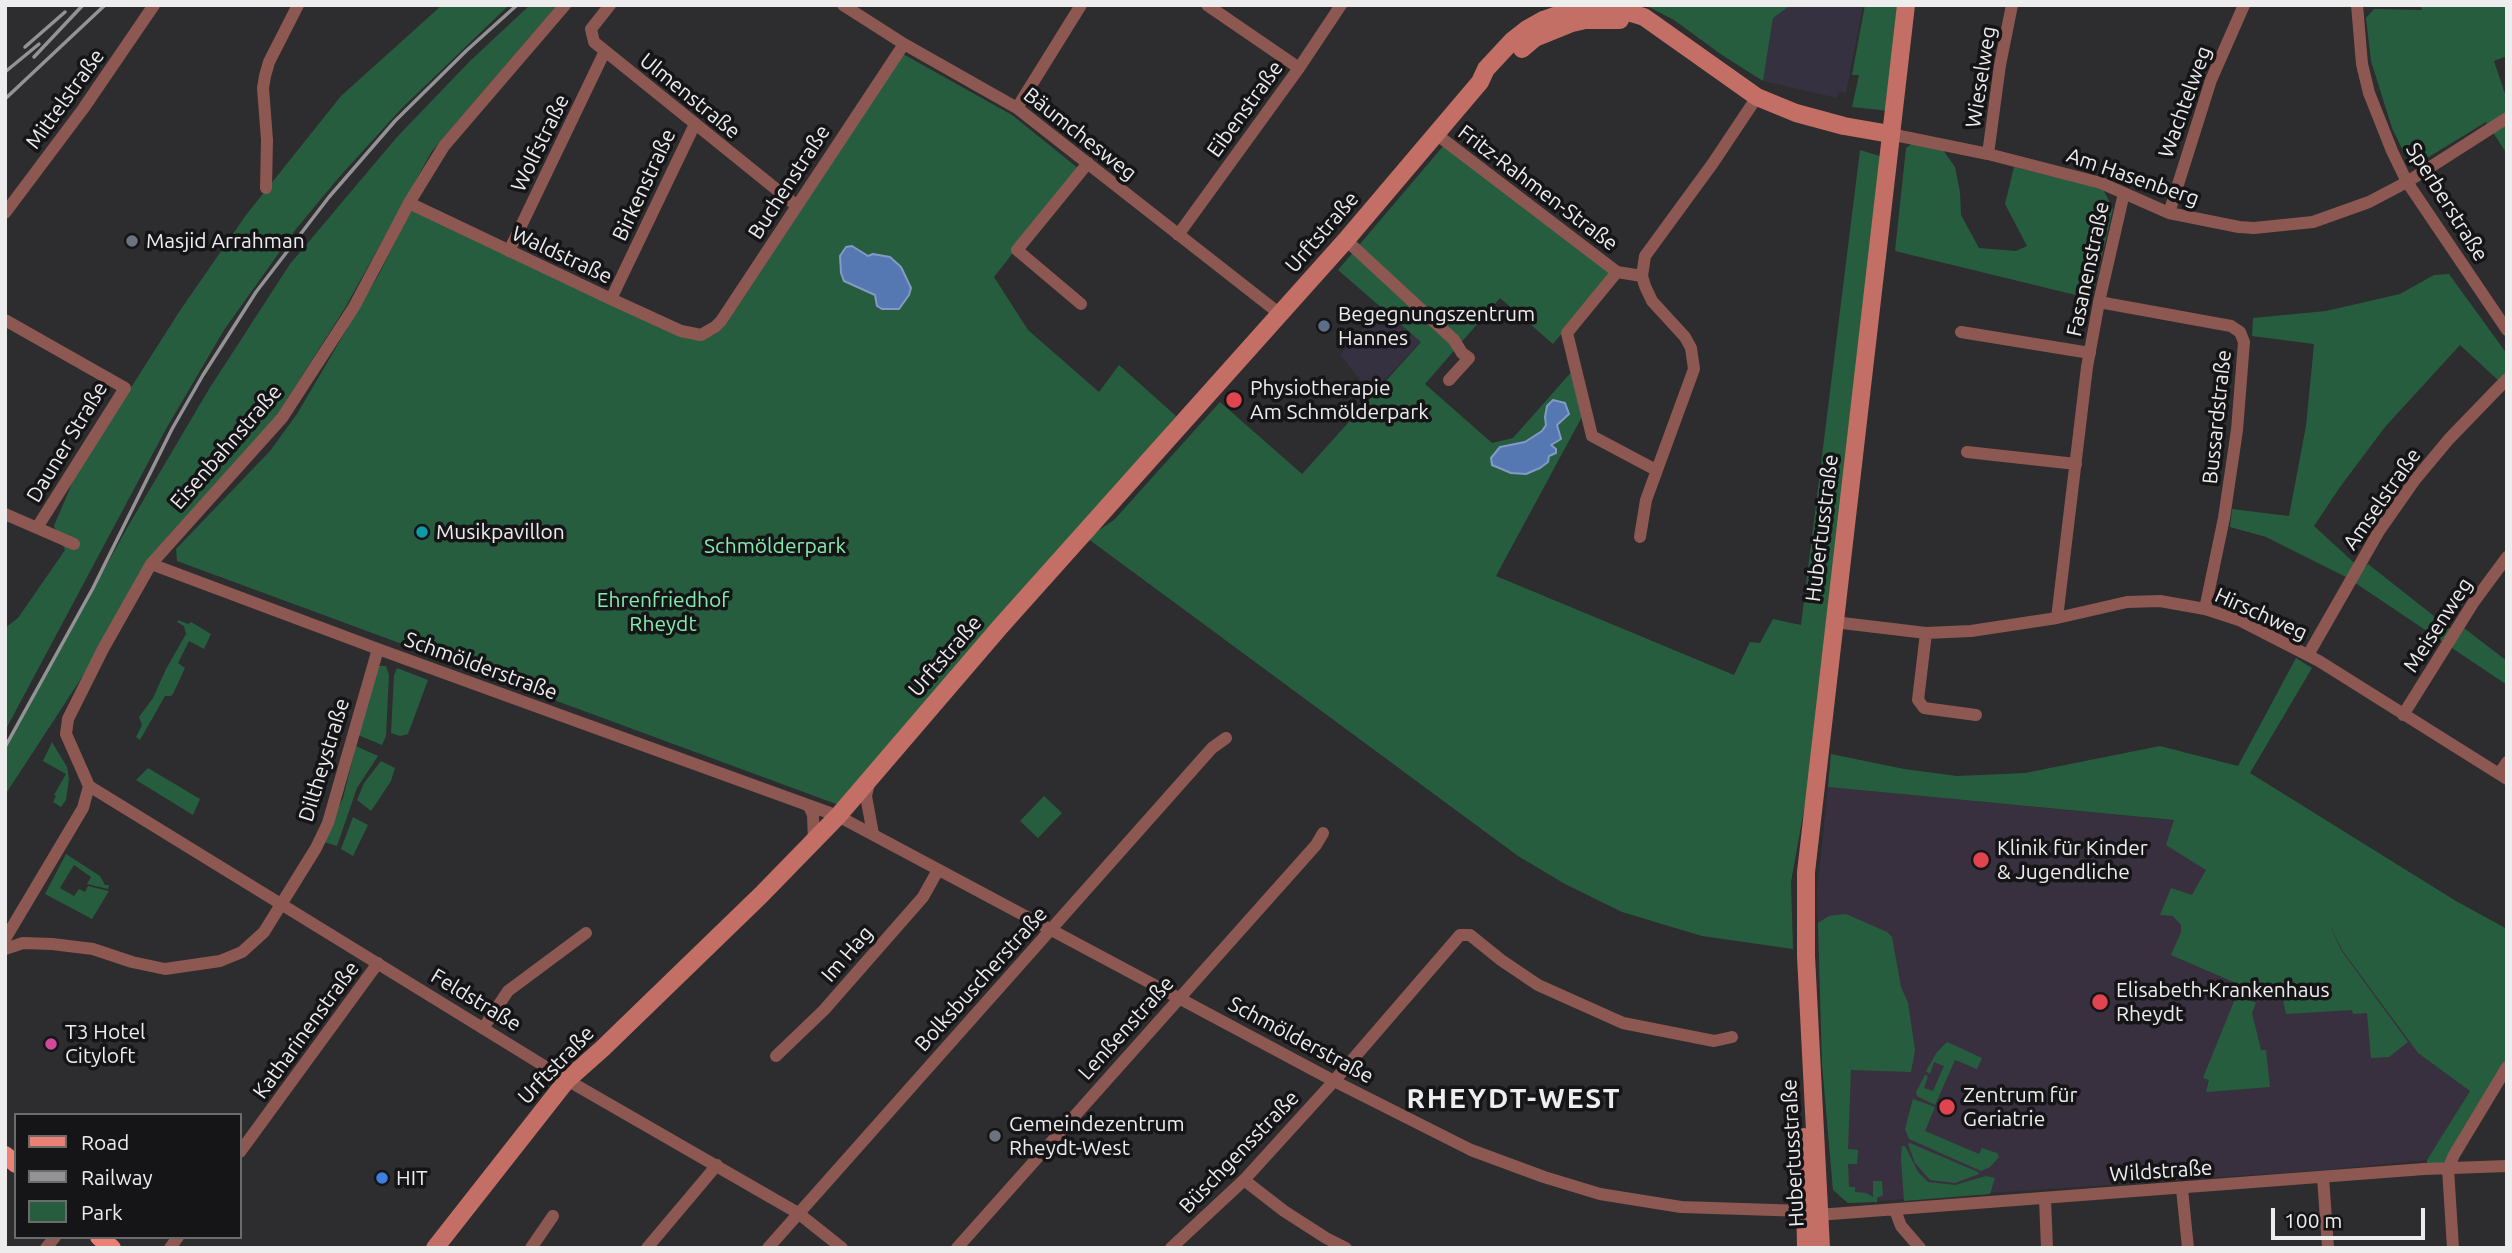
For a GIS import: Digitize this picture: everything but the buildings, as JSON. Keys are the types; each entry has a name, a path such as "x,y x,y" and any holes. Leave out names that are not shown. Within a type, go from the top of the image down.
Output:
{"street":[{"name":"Mittelstraße","path":"5,214 83,109 154,5"},
{"path":"266,188 267,140 263,89 265,76 269,62 298,5"},
{"name":"Eisenbahnstraße","path":"89,786 66,734 68,719 104,646 150,564 282,418 354,307 409,203 444,146 565,5"},
{"path":"605,51 594,41 591,29 610,5"},
{"name":"Bäumchesweg","path":"843,5 904,44 1017,108 1280,314"},
{"path":"1017,108 1081,5"},
{"path":"1207,5 1299,68"},
{"name":"Eibenstraße","path":"1178,235 1299,68 1341,5"},
{"name":"Hubertusstraße","path":"1821,1248 1812,1213 1804,1133 1811,1056 1805,880 1906,5"},
{"name":"Wieselweg","path":"1988,154 2000,65 2012,5"},
{"name":"Wachtelweg","path":"2169,213 2211,80 2244,5"},
{"name":"Sperberstraße","path":"2357,5 2362,64 2369,93 2407,182 2507,330"},
{"name":"Urftstraße","path":"435,1248 567,1080 814,842 1000,627 1346,240 1480,82 1495,73 1535,38 1572,23 1584,9 1621,10 1644,17 1757,97 1819,120 1890,134"},
{"name":"Buchenstraße","path":"701,335 721,321 904,44"},
{"name":"Ulmenstraße","path":"605,51 797,206"},
{"name":"Wolfstraße","path":"509,251 605,51"},
{"name":"Fritz-Rahmen-Straße","path":"1436,134 1617,272 1642,276 1645,256 1650,247 1690,195 1757,97"},
{"name":"Am Hasenberg","path":"1890,134 1988,154 2101,183 2169,213 2239,227 2314,222 2369,202 2407,182 2507,118"},
{"name":"Birkenstraße","path":"611,299 695,124"},
{"path":"1082,304 1017,250 1088,163"},
{"name":"Fasanenstraße","path":"2057,618 2090,353 2124,193"},
{"name":"Waldstraße","path":"409,203 681,331 701,335"},
{"path":"1346,240 1454,340 1462,353 1469,358 1449,380"},
{"name":"Fritz-Rahmen-Straße","path":"1617,272 1567,333 1592,436 1656,470"},
{"path":"1640,537 1646,500 1694,369 1691,348 1685,337 1652,300 1642,276"},
{"name":"Bussardstraße","path":"2099,302 2231,326 2240,331 2244,342 2237,430 2224,518 2205,609"},
{"name":"Dauner Straße","path":"5,320 125,387 38,526"},
{"name":"Fasanenstraße","path":"1961,332 2090,353"},
{"name":"Amselstraße","path":"2308,655 2379,531 2414,481 2449,439 2507,379"},
{"path":"1967,452 2076,464"},
{"path":"5,514 38,526 74,544"},
{"name":"Meisenweg","path":"2403,715 2473,603 2507,557"},
{"name":"Schmölderstraße","path":"150,564 838,816 1334,1081 1471,1150 1600,1194 1682,1207 1812,1213"},
{"name":"Hirschweg","path":"1834,622 1926,633 1971,631 2057,618 2136,601 2160,601 2205,609 2239,620 2308,655 2503,776"},
{"path":"1926,633 1918,700 1924,708 1976,715"},
{"name":"Diltheystraße","path":"5,949 23,943 93,949 165,969 220,961 242,952 264,932 328,823 378,649"},
{"name":"Bolksbuscherstraße","path":"768,1248 1212,748 1226,738"},
{"path":"2503,776 2507,762"},
{"path":"869,781 866,796 873,834"},
{"path":"5,939 83,808 89,786"},
{"name":"Feldstraße","path":"89,786 567,1080 798,1213 842,1248"},
{"path":"800,801 810,806 814,842"},
{"name":"Lenßenstraße","path":"957,1248 1316,845 1322,833"},
{"name":"Im Hag","path":"776,1056 824,1010 923,897 938,870"},
{"path":"484,1027 508,991 586,933"},
{"name":"Büschgensstraße","path":"1171,1248 1244,1180 1460,935 1469,935 1538,985 1623,1023 1714,1041 1732,1037"},
{"name":"Katharinenstraße","path":"242,1149 378,963"},
{"path":"2453,1248 2448,1169 2507,1067"},
{"path":"647,1248 717,1166"},
{"name":"Wildstraße","path":"1812,1213 1895,1210 2182,1189 2424,1168 2507,1166"},
{"path":"2323,1177 2328,1248"},
{"path":"1244,1180 1284,1211 1346,1248"},
{"path":"2182,1189 2189,1248"},
{"path":"2045,1199 2047,1248"},
{"path":"1895,1210 1901,1226 1920,1248"},
{"name":"Hubertusstraße","path":"1806,1248 1812,1213"},
{"path":"531,1248 553,1216"}],"shaded area":[{"path":"1791,5 1863,5 1846,93 1839,92 1837,98 1763,81 1773,18"},
{"path":"1381,308 1421,341 1372,394 1340,355"},
{"name":"Elisabeth-Krankenhaus Rheydt","path":"1828,787 2252,828 2321,906 2342,950 2418,1053 2470,1091 2427,1160 2324,1170 1848,1203 1833,1190 1822,1064 1817,891"}],"green space":[{"path":"442,5 509,5 401,109 341,175 296,229 224,330 166,429 5,731 5,628 18,618 65,550 54,526 76,474 179,312 246,215 341,96"},
{"path":"530,5 557,5 432,151 345,308 276,417 148,559 88,668 5,795 5,749 127,528 209,389 290,264 397,137 470,61"},
{"path":"1645,5 1791,5 1773,18 1763,81 1674,20"},
{"path":"1865,5 1901,5 1889,111 1852,107 1859,75 1852,75"},
{"path":"2507,5 2507,56 2494,61 2507,100 2507,154 2486,122 2414,166 2409,163 2392,128 2371,61 2366,18 2374,9 2422,10 2427,24 2421,7"},
{"name":"Schmölderpark","path":"903,54 1012,115 1079,169 994,277 1028,330 1099,392 1119,365 1176,416 1091,518 839,805 177,561 176,549 270,451 297,414 378,276 412,208 704,339 716,334 726,324"},
{"path":"1913,143 1943,150 1955,167 1961,215 1979,248 2016,251 2027,246 2005,204 2014,167 2103,189 2113,209 2092,299 1895,251 1906,148"},
{"path":"1444,145 1612,273 1553,344 1500,298 1425,384 1492,443 1513,438 1574,369 1584,413 1496,576 1734,675 1750,642 1760,643 1773,619 1801,625 1860,150 1883,157 1810,776 1791,882 1793,949 1702,936 1622,912 1565,884 1518,856 1087,538 1114,520 1220,402 1302,474 1421,342 1338,270"},
{"path":"2449,274 2507,354 2507,373 2499,381 2460,345 2385,427 2314,526 2362,570 2368,564 2458,635 2464,628 2507,661 2507,685 2348,578 2266,537 2230,527 2232,509 2289,516 2306,426 2314,344 2252,336 2253,318 2326,311 2400,294 2434,275"},
{"path":"178,620 188,624 191,622 211,634 204,649 189,641 178,663 185,668 173,694 165,696 140,740 136,737 142,725 139,717 153,698 186,634 184,626 177,622"},
{"path":"2296,658 2312,668 2250,773 2456,901 2507,929 2507,1074 2453,1163 2427,1165 2427,1160 2470,1091 2418,1053 2342,950 2328,922 2341,950 2408,1042 2389,1057 2371,1058 2367,1013 2353,1014 2352,1010 2286,1014 2282,995 2273,999 2171,955 2181,932 2181,925 2173,916 2160,915 2171,888 2192,895 2206,870 2166,845 2174,820 1828,787 1831,754 1904,769 1957,776 2025,773 2160,746 2238,766"},
{"path":"377,666 386,666 389,675 386,736 382,745 358,735"},
{"path":"397,668 428,680 408,734 400,736 391,733 394,675"},
{"path":"52,742 67,767 69,779 66,800 61,807 53,802 56,796 54,795 66,774 43,761"},
{"path":"356,746 378,756 357,788 337,846 324,842 325,836 343,798"},
{"path":"381,761 395,768 391,781 371,811 357,800 364,783"},
{"path":"148,768 200,799 193,815 136,780"},
{"path":"1044,796 1062,813 1038,838 1020,821"},
{"path":"353,817 368,825 353,856 341,849"},
{"path":"66,854 100,876 105,885 109,885 108,889 87,884 91,877 74,865 60,888 74,896 79,889 85,892 88,886 109,891 92,919 45,894"},
{"path":"1846,914 1887,932 1892,937 1901,987 1908,1003 1915,1050 1911,1072 1851,1070 1848,1149 1858,1150 1857,1164 1848,1164 1849,1187 1855,1187 1855,1192 1873,1197 1873,1181 1882,1181 1883,1195 1877,1198 1877,1202 1848,1203 1833,1190 1822,1064 1818,923 1829,916"},
{"path":"2237,994 2256,1003 2252,1013 2261,1050 2266,1050 2270,1087 2206,1092 2209,1080 2203,1078"},
{"path":"1947,1042 1982,1058 1977,1069 1955,1060 1935,1105 1917,1096 1916,1092 1925,1075 1928,1076 1924,1088 1933,1091 1944,1066 1934,1062 1930,1074 1926,1071 1937,1052"},
{"path":"1913,1099 1935,1107 1925,1131 1979,1154 1982,1148 1997,1153 1999,1157 1990,1167 1981,1171 1909,1139 1905,1129"},
{"path":"1908,1144 1979,1174 1955,1183 1930,1180 1915,1163"},
{"path":"1902,1146 1905,1146 1918,1172 1928,1182 1955,1185 1986,1176 1995,1178 1990,1194 1904,1201"}],"water":[{"path":"852,246 868,256 873,254 890,257 901,267 911,288 899,309 882,309 877,306 875,295 844,281 840,256 846,247"},
{"path":"1553,400 1565,403 1569,414 1557,425 1561,439 1551,445 1556,449 1556,453 1549,456 1548,462 1526,474 1511,473 1492,465 1491,458 1500,447 1525,442 1542,431 1546,425 1547,406"}],"railway":[{"path":"34,57 83,5"},
{"path":"5,99 105,5"},
{"path":"5,747 93,588 172,429 256,292 329,197 395,121 517,5"},
{"path":"25,47 65,12"},
{"path":"5,72 39,44"}],"place":[{"name":"Masjid Arrahman","path":"132,241"},
{"name":"Begegnungszentrum Hannes","path":"1324,326"},
{"name":"Physiotherapie Am Schmölderpark","path":"1234,400"},
{"name":"Musikpavillon","path":"422,532"},
{"name":"Klinik für Kinder & Jugendliche","path":"1981,860"},
{"name":"Elisabeth-Krankenhaus Rheydt","path":"2100,1002"},
{"name":"T3 Hotel Cityloft","path":"51,1044"},
{"name":"Zentrum für Geriatrie","path":"1947,1107"},
{"name":"Gemeindezentrum Rheydt-West","path":"995,1136"},
{"name":"HIT","path":"382,1178"}],"district":[{"name":"RHEYDT-WEST","path":"1514,1099"}],"park label":[{"name":"Ehrenfriedhof Rheydt","path":"663,612"}]}
